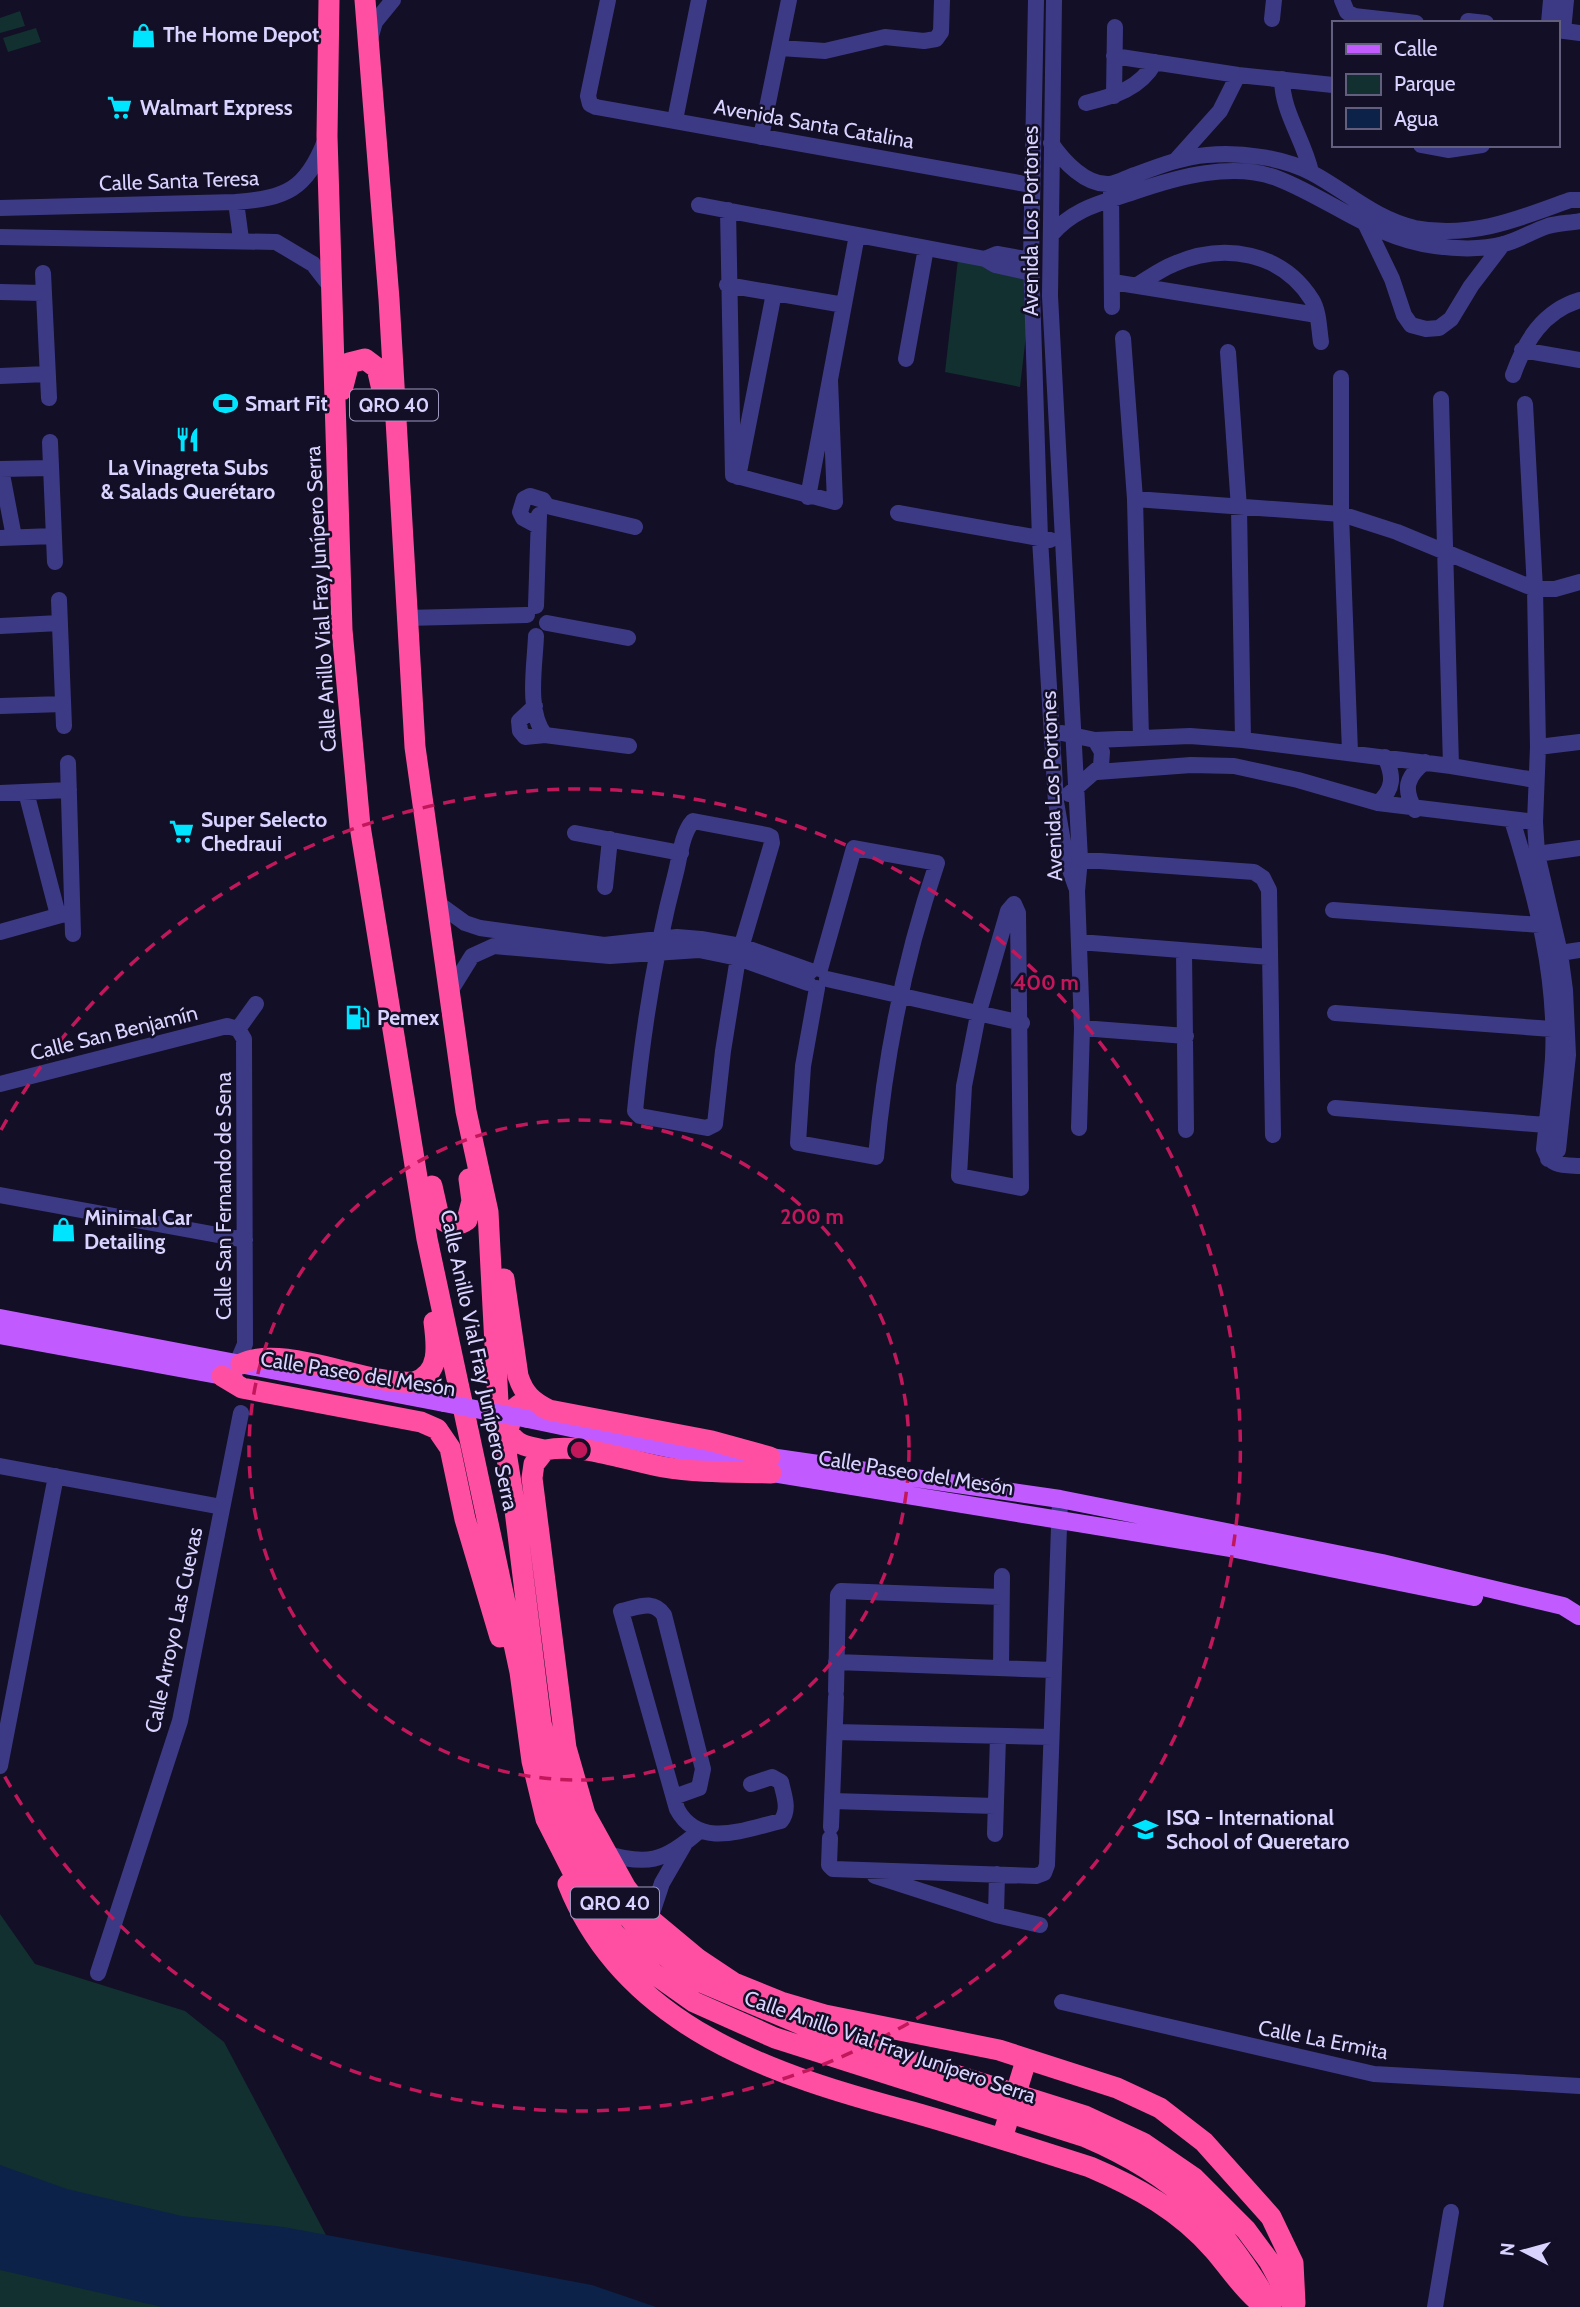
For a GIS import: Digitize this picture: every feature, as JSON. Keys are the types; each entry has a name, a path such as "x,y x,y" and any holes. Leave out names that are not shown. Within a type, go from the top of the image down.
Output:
{"highway":[{"path":"314,0 315,27 327,49"},
{"name":"Calle Anillo Vial Fray Junípero Serra","path":"328,0 327,136 342,630 360,826 427,1239 520,1672 529,1735 547,1819 569,1865 601,1916 635,1957 672,1988 694,2002 775,2038 1086,2137 1128,2155 1195,2203 1244,2261 1271,2307"},
{"name":"Calle Anillo Vial Fray Junípero Serra","path":"365,0 388,299 405,618 415,747 466,1111 488,1212 498,1402 514,1502 541,1723 555,1787 592,1870 618,1906 655,1948 699,1980 775,2015 1085,2116 1143,2143 1194,2178 1246,2230 1269,2261 1295,2307"},
{"path":"340,497 345,447 344,376 349,363 362,359 373,362 380,377 388,472 398,495"},
{"path":"397,1051 412,1069 437,1213 442,1220 453,1224 467,1220 472,1201 464,1139 466,1111"},
{"path":"488,1212 499,1245 519,1376 530,1416"},
{"path":"427,1239 437,1348 433,1367 424,1378 414,1382 395,1381 275,1358 250,1360 239,1370 243,1388 421,1422 445,1437 529,1735"},
{"path":"530,1416 519,1405 513,1410 508,1431 513,1440 526,1447 545,1450 572,1448 700,1472 770,1465"},
{"path":"530,1416 549,1410 712,1441 770,1465"},
{"path":"545,1450 534,1464 532,1478 566,1748 585,1814 604,1853 650,1919 698,1959 734,1983 780,2002 825,2015 924,2033 1116,2088 1160,2108 1205,2142 1271,2217 1293,2263 1295,2307"},
{"path":"514,1502 550,1621"},
{"path":"547,1819 559,1862 582,1918 623,1970 692,2031 742,2057 807,2081 1003,2136 1090,2167 1162,2204 1213,2248 1265,2307"},
{"path":"1003,2136 1026,2063"}],"main road":[{"path":"0,1318 239,1370"},
{"path":"0,1335 239,1370"},
{"name":"Calle Paseo del Mesón","path":"239,1370 443,1407 530,1416"},
{"name":"Calle Paseo del Mesón","path":"770,1465 1060,1499 1381,1569 1558,1616 1579,1616"},
{"name":"Calle Paseo del Mesón","path":"770,1465 1059,1519 1381,1569"}],"street":[{"path":"368,44 375,22 393,0"},
{"name":"Avenida Santa Catalina","path":"608,0 588,96 590,104 596,107 1031,185"},
{"path":"675,120 699,0"},
{"path":"761,136 789,0"},
{"path":"780,48 825,51 885,37 924,41 936,39 941,32 942,0"},
{"name":"Avenida Los Portones","path":"1036,0 1031,266 1040,539 1056,802 1073,859"},
{"name":"Avenida Los Portones","path":"1054,0 1050,296 1075,790 1073,859 1077,891 1082,1028 1079,1128"},
{"path":"1272,19 1274,0"},
{"path":"1342,0 1347,12 1354,16 1398,21"},
{"path":"1552,0 1555,21"},
{"path":"1558,21 1566,0"},
{"path":"1114,96 1115,27"},
{"path":"1559,29 1580,33"},
{"path":"1114,56 1238,75 1332,85"},
{"path":"1086,103 1114,96 1147,76 1155,62"},
{"path":"1177,159 1220,111 1238,75"},
{"path":"1282,79 1289,115 1306,152 1311,172"},
{"name":"Calle Santa Teresa","path":"0,208 236,202 273,198 293,189 316,165 327,136"},
{"path":"1051,143 1070,166 1112,192 1179,177 1242,172 1278,178 1412,227 1438,231 1500,226 1575,200 1580,186"},
{"path":"1432,147 1448,150 1468,147"},
{"path":"1051,235 1063,220 1079,209 1177,159 1206,155 1250,155 1311,172 1366,225 1392,279 1404,315 1411,325 1426,329 1439,328 1451,319 1471,286 1503,244"},
{"path":"1112,192 1112,307"},
{"path":"236,202 240,239"},
{"path":"699,205 985,258 998,254 1031,266"},
{"path":"728,211 731,472 738,477 808,497 831,502 837,497 830,380"},
{"path":"1529,214 1536,231"},
{"path":"1366,225 1409,242 1463,248 1503,244 1536,231 1580,221"},
{"path":"808,497 857,235"},
{"path":"0,237 240,239 276,242 294,250 313,264 331,287"},
{"path":"906,359 926,248"},
{"path":"1137,285 1174,264 1231,251 1265,258 1290,274 1314,301 1321,342"},
{"path":"43,274 49,398"},
{"path":"1113,282 1317,315"},
{"path":"727,285 844,305"},
{"path":"0,292 43,293"},
{"path":"738,477 774,293"},
{"path":"1032,296 1050,296"},
{"path":"1513,375 1522,350 1548,317 1580,300"},
{"path":"1123,338 1135,499 1142,738"},
{"path":"1522,350 1580,360"},
{"path":"1228,352 1239,508 1243,740"},
{"path":"0,376 47,374"},
{"path":"1340,378 1341,514 1350,752"},
{"path":"1441,399 1451,766"},
{"path":"1525,404 1535,589 1538,747 1535,822 1537,853 1560,953 1544,1149 1553,1155 1580,1155"},
{"path":"50,442 55,562"},
{"path":"51,468 1,469 7,537 54,537"},
{"path":"629,747 545,734 537,722 527,620 536,524 523,518 520,512 524,499 537,496 547,506 635,527"},
{"path":"1135,499 1341,514 1396,531 1535,589 1555,589 1580,582"},
{"path":"898,513 1040,539 1063,539"},
{"path":"59,600 64,726"},
{"path":"405,618 483,617 527,620 543,632 547,623 628,638"},
{"path":"0,626 60,623"},
{"path":"0,706 63,704"},
{"path":"1052,733 1072,734 1095,740 1214,737 1425,762 1535,780"},
{"path":"1191,736 1194,752 1191,765"},
{"path":"1211,765 1209,751 1214,737"},
{"path":"1095,740 1102,752 1097,772"},
{"path":"1538,747 1580,742"},
{"path":"1378,803 1388,794 1392,782 1385,757"},
{"path":"1415,810 1407,795 1407,783 1412,772 1425,762"},
{"path":"66,913 68,764"},
{"path":"1056,802 1097,772 1211,765 1252,769 1378,803 1415,810 1535,822"},
{"path":"0,793 69,790"},
{"path":"26,792 74,934"},
{"path":"1512,820 1574,1054 1553,1155 1556,1164 1580,1166"},
{"path":"693,821 771,837 739,952 723,1051 715,1124 708,1128 636,1115 641,1050 657,946 681,853 693,821"},
{"path":"575,833 681,853"},
{"path":"605,887 610,839"},
{"path":"855,848 937,863 914,929 898,995 883,1080 876,1157 798,1143 803,1066 817,978 855,848"},
{"path":"1537,853 1580,848"},
{"path":"1073,859 1254,872 1263,878 1269,890 1273,1135"},
{"path":"436,902 465,923 480,928 610,956 657,946 677,937 739,952 817,978 1021,1023"},
{"path":"1014,904 1018,913 1021,1023 1021,1188 959,1176 964,1086 978,1014 1008,911 1014,904"},
{"path":"1333,910 1540,925"},
{"path":"0,932 66,913"},
{"path":"480,928 481,949"},
{"path":"1079,942 1270,957"},
{"path":"449,993 467,962 481,949 553,944"},
{"path":"1560,953 1580,950"},
{"path":"1184,951 1186,1130"},
{"path":"238,1029 256,1004"},
{"path":"1335,1013 1552,1029"},
{"name":"Calle San Benjamín","path":"0,1084 227,1026 238,1029"},
{"path":"1082,1028 1186,1036"},
{"name":"Calle San Fernando de Sena","path":"238,1029 244,1039 246,1240 245,1344 239,1370"},
{"path":"1335,1108 1546,1125"},
{"path":"0,1195 246,1240"},
{"name":"Calle Arroyo Las Cuevas","path":"98,1973 180,1721 241,1413"},
{"path":"0,1466 222,1507"},
{"path":"0,1766 56,1476"},
{"path":"1001,1597 841,1591 838,1595 830,1868 1036,1876 1044,1872 1047,1865 1060,1499"},
{"path":"1001,1668 1002,1576"},
{"path":"674,1797 699,1788 703,1769 664,1615 658,1606 650,1604 621,1611 674,1797 683,1820 698,1832 716,1835 781,1821 786,1804 781,1782 772,1777 751,1784"},
{"path":"836,1662 1053,1671"},
{"path":"835,1732 1051,1737"},
{"path":"995,1834 998,1737"},
{"path":"833,1801 995,1806"},
{"path":"604,1853 644,1862 684,1844 698,1832"},
{"path":"650,1919 662,1883 684,1844"},
{"path":"857,1870 996,1915 1040,1925"},
{"path":"996,1915 997,1874"},
{"name":"Calle La Ermita","path":"1062,2002 1374,2074 1580,2086"},
{"path":"1435,2307 1451,2212"}],"green space":[{"path":"20,11 25,26 0,33 0,18"},
{"path":"36,28 41,42 8,52 3,38"},
{"path":"958,259 1033,275 1020,387 945,372"},
{"path":"0,1914 35,1964 185,2011 224,2042 364,2307 0,2307"}],"water":[{"path":"0,2165 67,2189 182,2216 284,2227 592,2285 656,2307 162,2307 0,2270"}],"place":[{"name":"The Home Depot","path":"143,35"},
{"name":"Walmart Express","path":"120,108"},
{"name":"Smart Fit","path":"225,404"},
{"name":"La Vinagreta Subs & Salads Querétaro","path":"188,439"},
{"name":"Super Selecto Chedraui","path":"181,832"},
{"name":"Pemex","path":"357,1018"},
{"name":"Minimal Car Detailing","path":"64,1230"},
{"name":"ISQ - International School of Queretaro","path":"1146,1830"}]}
